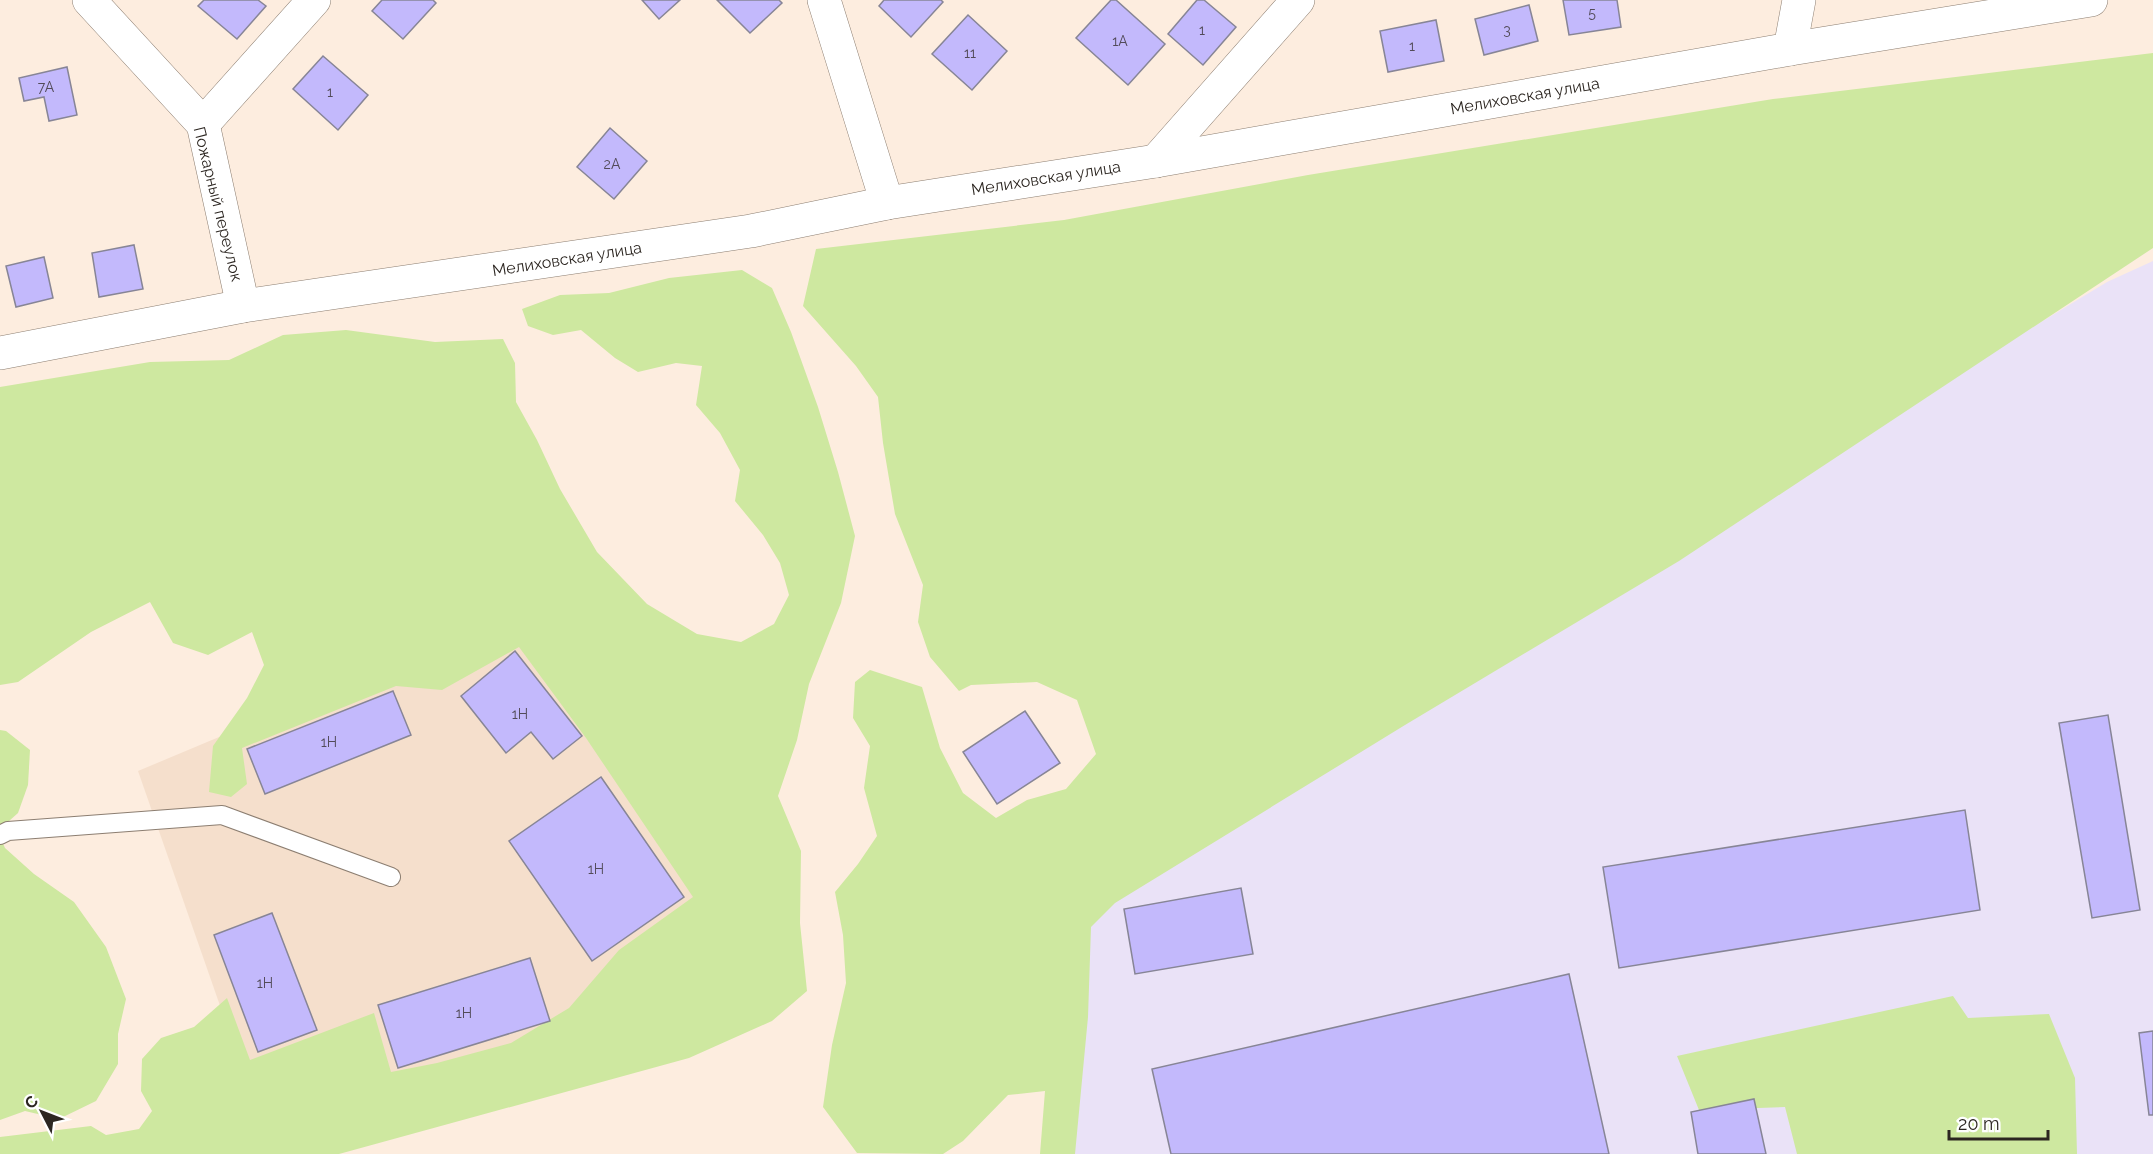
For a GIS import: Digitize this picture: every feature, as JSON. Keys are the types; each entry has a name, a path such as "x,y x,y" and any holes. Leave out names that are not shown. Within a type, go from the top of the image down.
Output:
{"main road":[{"name":"Пожарный переулок","path":"89,0 203,124 243,306"},
{"path":"203,124 314,0"},
{"path":"824,0 887,203"},
{"path":"1156,161 1298,0"},
{"path":"1790,49 1799,0"},
{"name":"Мелиховская улица","path":"0,353 243,306 751,231 887,203 1156,161 1790,49 2091,0"}],"lane":[{"path":"0,835 8,831 222,815 391,877"}],"shaded area":[{"path":"2153,261 2153,1154 1066,1154 1010,947 2107,282"},
{"path":"520,611 777,969 268,1143 138,771"}],"green space":[{"path":"2153,53 2153,248 1679,561 1405,725 1115,903 1091,927 1088,1017 1075,1154 1040,1154 1045,1091 1008,1095 963,1141 943,1154 857,1153 823,1107 832,1045 846,983 843,935 835,892 877,836 864,788 870,746 853,718 855,682 870,670 922,687 940,748 963,793 996,818 1027,800 1066,789 1096,754 1077,700 1037,682 971,685 959,691 930,657 918,622 923,585 895,514 878,397 856,366 803,306 816,249 1064,220 1308,175 1773,99"},
{"path":"742,270 772,288 791,332 818,407 855,536 841,603 809,684 797,740 778,796 801,851 800,923 807,991 772,1021 689,1058 339,1154 0,1154 0,1137 91,1126 106,1135 139,1129 152,1111 141,1091 142,1059 161,1038 194,1027 227,998 250,1060 374,1013 391,1072 437,1063 511,1043 569,1008 619,950 693,897 586,738 519,647 442,690 396,686 242,748 247,784 231,797 209,792 213,746 247,698 264,665 252,632 208,655 173,643 150,602 91,632 18,682 0,685 0,387 150,362 229,360 283,335 346,330 435,342 503,339 515,363 516,402 560,489 597,552 647,604 697,634 741,642 774,624 789,595 780,563 763,535 735,501 740,470 720,433 696,405 702,366 676,363 638,372 615,358 581,330 553,335 528,326 522,309 560,295 609,293 669,278"},
{"path":"0,730 6,731 30,750 28,785 18,813 0,829"},
{"path":"0,837 5,848 34,874 74,902 106,947 126,999 118,1034 118,1064 96,1101 59,1119 25,1111 0,1120"},
{"path":"1953,996 1968,1018 2049,1014 2075,1078 2077,1154 1797,1154 1785,1107 1699,1110 1677,1056"}],"building":[{"path":"204,0 258,0 266,6 237,39 198,6"},
{"path":"382,0 433,0 436,3 403,39 372,11"},
{"path":"642,0 680,0 659,19"},
{"path":"717,0 779,0 782,3 750,33"},
{"path":"884,0 941,0 943,2 911,37 879,6"},
{"path":"1111,0 1116,0 1165,44 1128,85 1076,38"},
{"path":"1197,0 1204,0 1236,27 1203,65 1168,34"},
{"path":"1563,0 1617,0 1621,27 1569,35"},
{"path":"1529,5 1538,41 1484,55 1475,19"},
{"path":"968,15 1007,51 972,90 932,54"},
{"path":"1436,20 1444,61 1388,72 1380,31"},
{"path":"323,56 368,95 338,130 293,89"},
{"path":"67,67 77,115 49,121 44,97 24,101 19,78"},
{"path":"610,128 647,161 614,199 577,167"},
{"path":"134,245 143,289 99,297 92,253"},
{"path":"44,257 53,298 16,307 6,266"},
{"path":"515,651 582,736 553,759 531,732 506,753 461,696"},
{"path":"393,691 411,735 265,794 247,749"},
{"path":"1025,711 1060,763 997,804 963,752"},
{"path":"2108,715 2140,910 2092,918 2059,723"},
{"path":"601,777 684,897 592,961 509,841"},
{"path":"1965,810 1980,910 1619,968 1603,867"},
{"path":"1241,888 1253,954 1135,974 1124,909"},
{"path":"272,913 317,1030 258,1052 214,935"},
{"path":"530,958 550,1021 398,1068 378,1005"},
{"path":"1569,974 1609,1154 1171,1154 1152,1069"},
{"path":"2153,1031 2153,1115 2149,1115 2139,1033"},
{"path":"1754,1099 1766,1154 1698,1154 1691,1112"}]}
